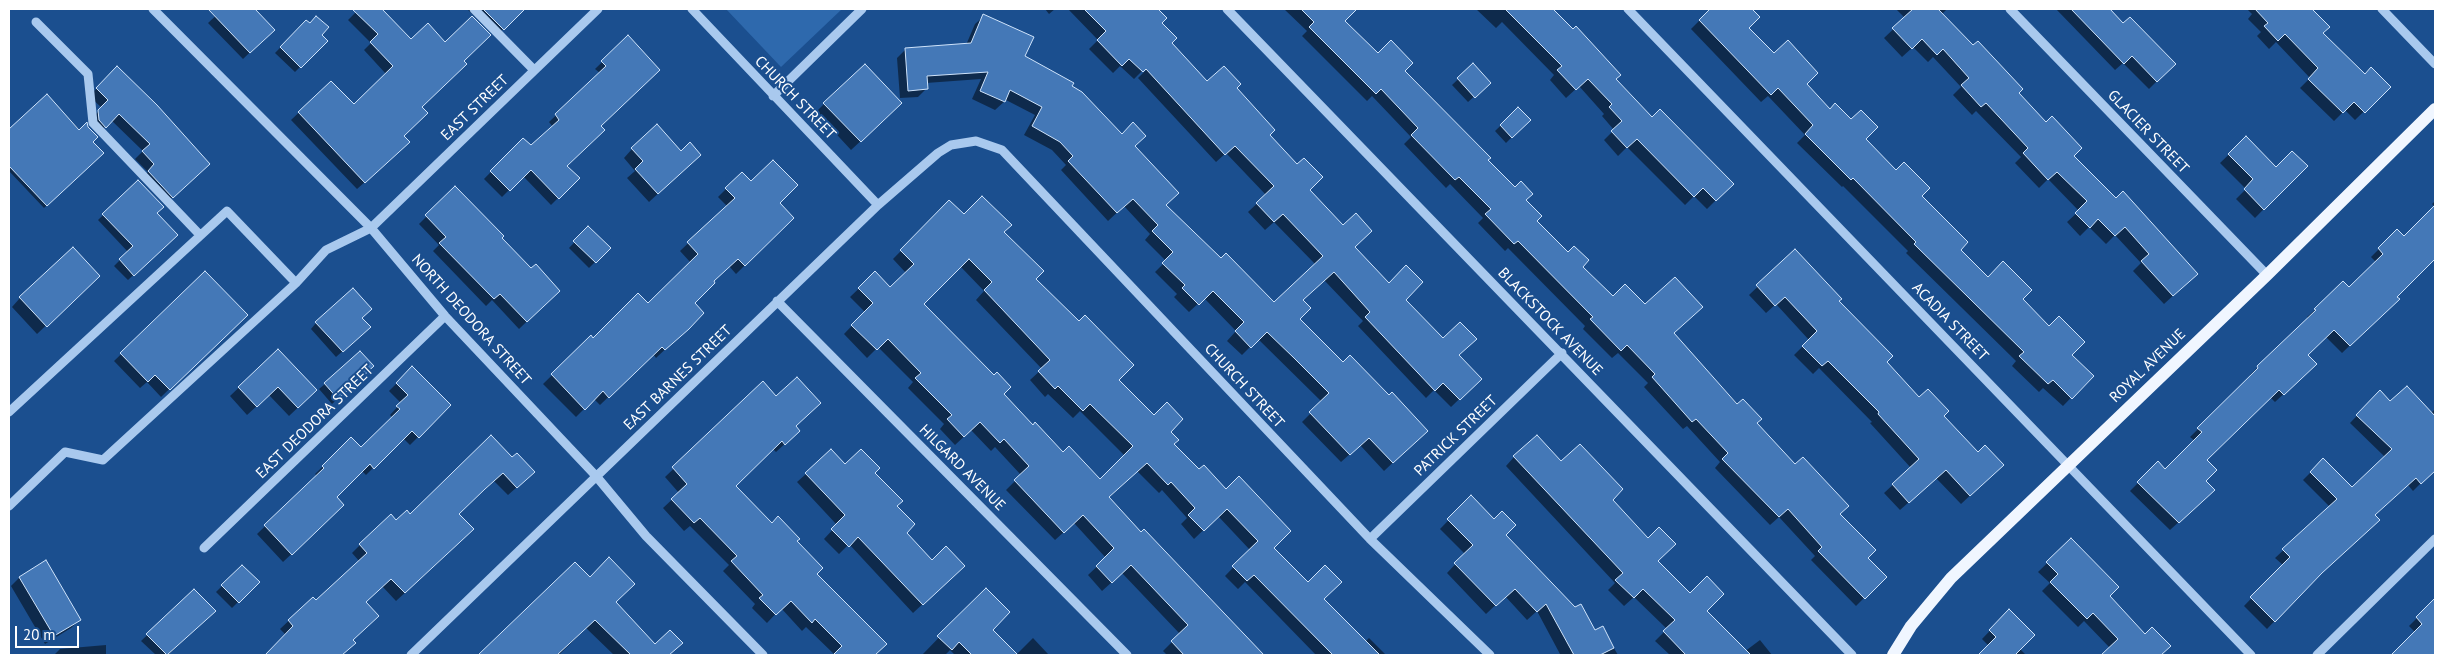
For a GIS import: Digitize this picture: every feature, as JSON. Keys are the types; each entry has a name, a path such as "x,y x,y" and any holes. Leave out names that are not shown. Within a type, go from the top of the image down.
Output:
{"main road":[{"name":"ROYAL AVENUE","path":"1893,655 1911,626 1951,578 2267,275 2435,110"}],"street":[{"name":"NORTH DEODORA STREET","path":"153,9 371,228 445,316 596,476 646,536 763,655"},
{"path":"474,9 534,70"},
{"name":"EAST STREET","path":"9,506 65,452 103,460 296,283 326,250 371,228 598,9"},
{"name":"CHURCH STREET","path":"692,9 878,205"},
{"path":"773,96 862,9"},
{"name":"BLACKSTOCK AVENUE","path":"1227,9 1852,655"},
{"name":"ACADIA STREET","path":"1628,9 2251,655"},
{"name":"GLACIER STREET","path":"2010,9 2267,275"},
{"path":"2382,9 2435,64"},
{"path":"36,22 88,74 93,123 200,234"},
{"name":"CHURCH STREET","path":"976,141 1002,150 1370,539 1490,655"},
{"name":"EAST BARNES STREET","path":"411,655 777,300 878,205 938,153 951,145 976,141"},
{"path":"9,412 227,211 296,283"},
{"name":"HILGARD AVENUE","path":"777,300 1127,655"},
{"name":"EAST DEODORA STREET","path":"204,548 445,316"},
{"name":"PATRICK STREET","path":"1370,539 1562,354"},
{"path":"2317,655 2435,539"}],"shaded area":[{"path":"726,9 842,9 781,67"}],"building":[{"path":"208,9 255,9 275,30 250,53"},
{"path":"352,9 382,9 411,39 428,23 445,42 472,16 491,35 464,61 467,64 422,107 428,113 404,136 410,142 365,183 298,112 331,81 354,104 393,66 370,42 378,34"},
{"path":"483,9 525,9 504,30"},
{"path":"1084,9 1158,9 1167,18 1162,23 1177,38 1172,43 1207,81 1224,66 1241,84 1237,88 1275,130 1270,135 1297,164 1304,158 1323,177 1310,190 1343,225 1356,213 1372,231 1355,247 1389,283 1406,265 1423,282 1406,300 1443,338 1460,322 1477,339 1459,355 1482,379 1460,400 1443,383 1435,391 1365,317 1370,312 1334,272 1303,300 1311,308 1300,319 1343,362 1350,355 1389,395 1392,392 1428,431 1393,463 1369,438 1350,455 1309,412 1329,393 1294,358 1267,332 1251,348 1235,331 1244,322 1213,291 1199,305 1182,288 1185,285 1162,263 1173,252 1152,231 1158,225 1133,199 1117,213 1068,161 1073,156 1060,142 1032,126 1042,107 1010,90 1005,102 980,91 988,72 927,76 928,89 908,91 905,48 971,43 983,14 1034,37 1025,56 1074,83 1072,86 1082,92 1122,134 1133,122 1146,136 1135,146 1179,193 1166,205 1221,258 1226,253 1274,302 1323,256 1283,214 1274,222 1256,203 1274,186 1235,146 1225,155 1146,69 1143,72 1129,59 1122,66 1097,40 1106,31"},
{"path":"1301,9 1357,9 1345,21 1378,53 1391,40 1413,63 1405,71 1491,158 1488,160 1515,187 1521,181 1533,194 1526,200 1542,216 1537,221 1568,252 1574,246 1589,260 1583,267 1613,296 1625,284 1645,304 1675,277 1703,307 1674,333 1737,404 1743,399 1762,419 1757,423 1795,464 1803,457 1849,506 1840,514 1876,550 1868,558 1887,577 1865,599 1818,551 1822,547 1788,509 1779,517 1722,459 1728,453 1696,419 1692,422 1652,377 1655,374 1627,345 1621,351 1590,319 1593,317 1518,241 1514,244 1485,214 1491,209 1459,177 1455,180 1411,135 1418,128 1381,89 1376,94 1309,27 1314,22"},
{"path":"1505,9 1553,9 1573,29 1576,26 1621,75 1616,79 1652,117 1660,109 1734,184 1716,201 1703,188 1694,197 1637,139 1627,148 1611,131 1622,121 1609,107 1612,104 1588,79 1576,90 1557,70 1562,66"},
{"path":"1710,9 1752,9 1760,17 1749,28 1774,53 1788,40 1818,73 1807,84 1830,109 1835,103 1851,119 1861,110 1878,127 1866,139 1896,170 1904,162 1930,188 1922,196 1968,242 1961,250 1988,277 2003,261 2032,290 2023,299 2049,326 2059,316 2085,342 2072,355 2094,376 2072,399 2053,380 2048,384 2019,356 2024,352 1914,244 1916,242 1853,178 1851,180 1805,134 1813,125 1778,88 1771,95 1699,20"},
{"path":"1913,9 1938,9 1973,45 1978,41 2023,89 2019,93 2046,122 2052,116 2082,148 2074,156 2116,198 2123,191 2198,274 2173,296 2141,261 2149,254 2125,227 2115,236 2098,219 2090,228 2075,213 2087,201 2057,172 2048,180 2023,153 2028,148 1986,103 1981,107 1961,85 1969,78 1943,49 1937,55 1922,39 1912,49 1892,28"},
{"path":"2071,9 2110,9 2123,23 2130,17 2176,64 2157,82 2132,56 2124,64"},
{"path":"2255,9 2312,9 2330,27 2323,33 2365,74 2371,67 2391,87 2365,113 2354,102 2343,113 2308,79 2318,68 2285,34 2278,41 2264,26 2268,23"},
{"path":"316,16 329,27 322,35 328,41 301,68 280,47 306,20 310,23"},
{"path":"628,35 660,70 601,126 605,130 567,166 580,178 559,199 531,170 510,191 490,171 523,138 531,145 559,120 555,114 606,66 601,61"},
{"path":"1473,63 1491,83 1475,98 1457,78"},
{"path":"865,64 902,103 861,142 823,103"},
{"path":"117,66 157,105 210,164 173,198 148,171 154,164 142,151 150,144 119,114 106,128 99,120 98,110 108,100 96,88"},
{"path":"47,94 79,130 87,122 88,127 98,137 93,142 104,153 47,206 9,166 9,129"},
{"path":"1518,107 1531,120 1512,138 1500,125"},
{"path":"657,124 681,151 690,142 701,155 658,194 635,169 643,161 631,148"},
{"path":"2246,136 2276,167 2292,151 2308,166 2264,210 2244,189 2253,179 2228,154"},
{"path":"773,160 798,185 780,203 794,218 745,266 738,259 714,281 715,283 695,303 704,313 689,329 665,350 662,347 609,398 603,391 585,410 551,374 591,335 593,338 638,293 648,303 698,254 687,242 735,198 725,188 742,172 751,181"},
{"path":"138,180 164,207 157,213 178,235 134,276 119,259 133,246 102,214"},
{"path":"455,186 504,236 502,238 531,268 536,264 560,291 527,322 500,294 494,299 439,243 446,237 425,215"},
{"path":"982,196 1012,225 1004,232 1044,271 1036,279 1079,321 1085,315 1134,365 1119,380 1154,415 1167,402 1183,419 1171,432 1179,440 1174,444 1199,469 1204,465 1226,489 1239,476 1291,531 1274,548 1308,582 1325,565 1342,582 1324,599 1380,655 1333,655 1254,575 1247,581 1232,566 1258,541 1227,509 1204,531 1188,515 1195,508 1171,482 1168,485 1147,463 1109,497 1141,532 1144,529 1264,655 1184,655 1171,641 1188,625 1131,565 1112,583 1096,566 1114,548 1083,515 1064,533 1014,480 1029,466 1004,439 1000,443 980,422 964,437 947,419 952,415 915,378 921,373 888,339 877,350 851,325 873,303 858,288 875,271 890,287 914,264 900,250 949,200 964,214","holes":["969,259 992,282 984,290 1050,360 1038,371 1055,389 1058,386 1083,411 1090,404 1133,446 1100,479 1069,446 1063,452 1035,422 1033,425 1004,394 1011,387 997,372 994,375 924,304"]},
{"path":"2435,205 2435,259 2397,297 2400,299 2350,346 2334,330 2308,355 2317,364 2284,395 2279,390 2207,460 2217,470 2206,481 2215,490 2179,523 2137,482 2158,461 2165,469 2202,432 2197,428 2258,368 2257,366 2316,310 2314,309 2343,281 2349,287 2383,254 2378,248 2397,229 2404,236"},
{"path":"588,226 611,248 596,263 573,241"},
{"path":"73,247 100,276 47,327 19,297"},
{"path":"1795,249 1842,299 1839,301 1893,356 1887,362 1919,397 1928,389 1949,411 1944,416 1978,452 1985,445 2004,465 1970,496 1946,470 1909,503 1892,484 1919,459 1878,414 1879,412 1828,361 1822,366 1802,346 1817,331 1785,297 1775,306 1756,285"},
{"path":"205,271 248,315 170,390 155,375 148,382 120,353"},
{"path":"353,288 372,309 362,318 371,327 343,352 315,322"},
{"path":"278,349 317,390 298,408 278,387 257,407 238,387"},
{"path":"360,351 374,366 338,399 324,383"},
{"path":"412,366 451,405 419,438 412,431 374,469 370,464 337,497 344,505 292,555 264,525 324,468 322,466 351,437 361,447 400,409 396,406 408,395 396,383"},
{"path":"797,377 821,403 796,426 800,431 785,445 782,441 736,486 772,523 778,516 800,539 797,541 823,568 817,574 887,644 875,655 833,655 842,646 815,619 812,623 791,601 776,615 759,598 763,595 731,561 737,556 700,518 694,523 671,499 687,484 672,467 763,381 776,396"},
{"path":"2407,386 2435,416 2435,471 2421,484 2416,478 2375,515 2380,520 2322,573 2275,622 2250,597 2290,557 2282,549 2337,499 2310,472 2323,458 2352,487 2392,449 2356,415 2380,390 2390,401"},
{"path":"491,435 512,457 517,453 535,472 517,488 503,473 485,489 459,514 474,529 405,593 391,579 366,602 379,616 353,640 356,643 342,655 265,655 293,626 288,620 313,597 316,600 367,553 359,544 391,514 396,520 407,510 410,514"},
{"path":"1537,435 1561,461 1580,444 1623,489 1613,500 1648,538 1659,527 1676,544 1658,561 1690,593 1707,576 1724,594 1707,611 1751,655 1686,655 1663,631 1675,620 1643,589 1634,598 1615,580 1623,573 1513,456"},
{"path":"831,449 845,464 861,449 880,468 875,473 903,501 897,506 915,524 907,533 932,560 946,546 965,566 923,605 858,537 849,547 831,529 845,515 805,473"},
{"path":"1471,495 1494,519 1502,511 1516,525 1506,535 1575,607 1581,604 1595,630 1603,626 1614,648 1600,655 1574,655 1546,604 1537,612 1515,589 1496,606 1454,563 1473,545 1447,519"},
{"path":"2071,538 2119,587 2110,596 2145,634 2152,627 2171,646 2161,655 2101,655 2118,639 2093,613 2087,619 2050,582 2058,574 2046,562"},
{"path":"609,557 635,584 616,602 655,644 670,630 683,643 669,655 631,655 595,620 557,655 478,655 575,562 590,577"},
{"path":"46,560 81,620 54,636 19,577"},
{"path":"242,565 260,582 239,603 221,585"},
{"path":"986,588 1010,612 993,630 1018,655 972,655 959,642 952,650 937,636"},
{"path":"194,589 216,611 167,655 146,634"},
{"path":"2435,598 2435,655 2391,655 2422,624 2416,617"},
{"path":"2009,609 2035,635 2015,655 1978,655 1996,637 1989,630"}]}
